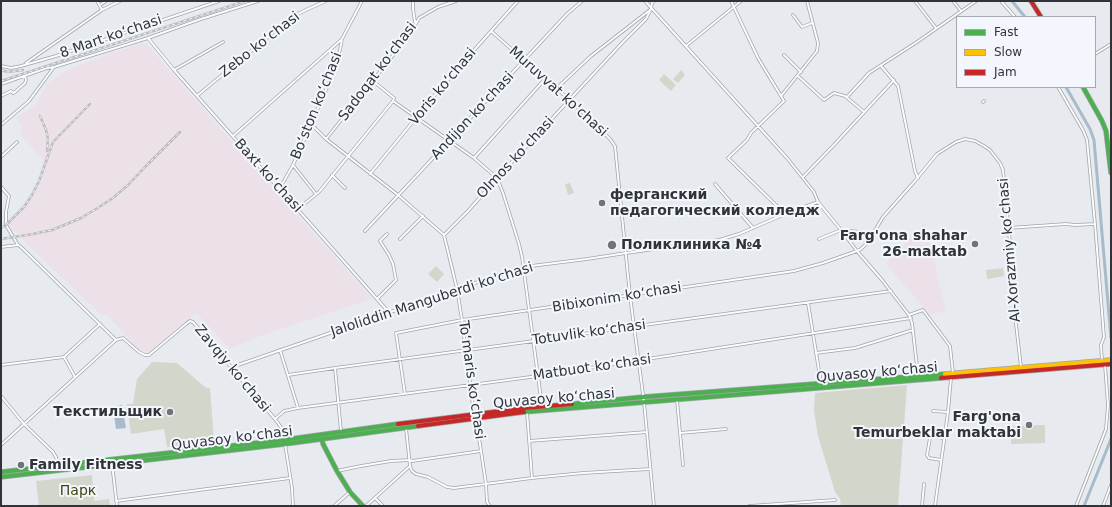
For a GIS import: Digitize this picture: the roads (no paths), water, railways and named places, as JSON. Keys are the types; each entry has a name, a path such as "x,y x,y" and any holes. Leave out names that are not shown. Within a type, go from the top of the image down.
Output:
{"main road":[{"path":"1033,3 1040,16"},
{"path":"1084,88 1106,131 1111,173"},
{"name":"Quvasoy koʻchasi","path":"1,477 284,442 341,432 542,407 643,397 918,376 952,375 1021,367 1107,362"},
{"name":"Quvasoy koʻchasi","path":"1,472 322,439 475,416 677,400 1107,362"},
{"path":"322,439 323,444 337,471 350,492 363,506"}],"street":[{"path":"97,1 102,10"},
{"path":"100,5 106,1"},
{"path":"23,65 102,10 120,1"},
{"name":"8 Mart koʻchasi","path":"1,66 11,68 71,51 219,1"},
{"path":"1,84 47,68 148,38 258,1"},
{"name":"Zebo koʻchasi","path":"198,95 281,26 301,13 326,1"},
{"name":"Boʻston koʻchasi","path":"280,188 293,165 328,85 340,50 342,39 362,1"},
{"path":"413,1 416,24"},
{"name":"Sadoqat koʻchasi","path":"326,139 410,34 419,18 438,7 456,1"},
{"name":"Voris koʻchasi","path":"370,174 438,91 518,1"},
{"name":"Andijon koʻchasi","path":"365,231 567,14 582,1"},
{"path":"644,1 759,126 803,177 814,192 818,202 891,291 910,317 913,330 918,376"},
{"name":"Olmos koʻchasi","path":"444,235 646,19 654,1"},
{"path":"731,1 758,58 784,100 728,158 785,214"},
{"path":"686,46 741,1"},
{"path":"781,96 817,51 818,43 806,1"},
{"path":"915,1 936,28"},
{"path":"953,1 961,11"},
{"path":"847,97 869,73 976,1"},
{"path":"1001,1 1014,16"},
{"path":"556,88 591,56 651,9"},
{"path":"793,16 802,27 812,23"},
{"name":"Muruvvat ko'chasi","path":"491,31 545,80 570,100 610,139 615,146 630,296 644,402"},
{"name":"Baxt koʻchasi","path":"148,38 174,70 280,188 388,313"},
{"path":"233,136 342,39"},
{"path":"174,70 224,42"},
{"path":"1096,53 1111,44"},
{"path":"784,55 801,72"},
{"path":"880,66 898,86 915,171 918,178"},
{"path":"1,125 29,101 54,67"},
{"path":"1,96 11,91 13,93 15,92 25,82 25,76"},
{"path":"798,76 824,100 834,93 847,97 864,113"},
{"path":"474,158 545,80"},
{"path":"803,177 894,80"},
{"path":"373,81 394,98 394,102 474,158 497,178 519,244 534,341 542,407"},
{"path":"1059,88 1085,135 1089,153 1104,337 1101,345 1107,362 1108,405 1106,429 1076,506"},
{"path":"298,209 316,194 394,102"},
{"path":"311,124 326,139 398,195 444,235"},
{"name":"Al-Xorazmiy koʻchasi","path":"861,249 884,217 937,154 952,144 965,139 979,143 990,150 1003,170 1014,307 1021,367"},
{"path":"1,158 17,142"},
{"path":"293,165 316,194"},
{"path":"332,175 345,188"},
{"path":"715,184 753,228"},
{"path":"1,187 9,196 6,212 6,225 18,245 116,340 1,445"},
{"name":"Jaloliddin Manguberdi ko'chasi","path":"232,367 523,267 587,260 719,240 818,202"},
{"path":"400,239 423,216"},
{"path":"1008,228 1066,224 1095,224"},
{"path":"819,239 841,230 872,235"},
{"path":"377,299 396,280 393,264 380,242 387,234"},
{"name":"Toʻmaris koʻchasi","path":"444,235 457,289 486,484 487,502 490,506"},
{"path":"1,247 18,245"},
{"name":"Bibixonim koʻchasi","path":"400,359 396,334 462,320 794,271 858,252 861,249"},
{"name":"Totuvlik koʻchasi","path":"288,375 891,291"},
{"path":"808,303 821,384"},
{"name":"Matbuot koʻchasi","path":"275,419 284,411 298,408 538,376 813,334 910,317 923,310 950,346 952,375"},
{"name":"Zavqiy koʻchasi","path":"116,340 123,338 138,352 145,356 149,356 186,324 190,321 193,322 275,419 284,433 293,506"},
{"path":"1,365 64,357 100,324"},
{"path":"816,353 855,348 913,330"},
{"path":"280,350 298,408"},
{"path":"64,357 75,377"},
{"path":"400,359 405,394"},
{"path":"334,368 341,432"},
{"path":"935,506 952,375"},
{"path":"1,396 24,424 53,452 58,466"},
{"path":"677,400 683,466"},
{"path":"644,402 654,506"},
{"path":"933,411 948,412"},
{"path":"525,412 532,478"},
{"path":"407,427 410,466 412,472 447,487 454,488 583,473 650,469"},
{"path":"680,433 726,429"},
{"path":"529,441 647,432"},
{"path":"941,460 929,458 927,455 930,438 932,436 944,438"},
{"path":"337,471 361,466 412,461 481,450"},
{"path":"112,464 117,506"},
{"path":"366,506 410,466"},
{"path":"116,501 290,478"},
{"path":"922,506 924,484"},
{"path":"1103,506 1111,485"},
{"path":"334,506 350,492"},
{"path":"375,498 383,506"},
{"path":"749,506 835,500"}],"water":[{"path":"122,405 126,428 116,429 113,407"}],"waterway":[{"path":"1012,1 1024,16"},
{"path":"1067,88 1090,129 1094,140 1111,338"},
{"path":"1084,506 1111,439"}],"railway":[{"path":"1,81 245,1"},
{"path":"1,70 8,72 23,70"},
{"path":"1,228 24,207 32,195 39,181 53,142 90,104"},
{"path":"40,116 48,139 47,151"},
{"path":"1,239 52,230 81,218 113,198 128,185 180,132"}],"place":[{"name":"ферганский педагогический колледж","path":"602,203"},
{"name":"Farg'ona shahar 26-maktab","path":"975,244"},
{"name":"Поликлиника №4","path":"612,245"},
{"name":"Текстильщик","path":"170,412"},
{"name":"Farg'ona Temurbeklar maktabi","path":"1029,425"},
{"name":"Family Fitness","path":"21,465"}],"park label":[{"name":"Парк","path":"78,491"}]}
